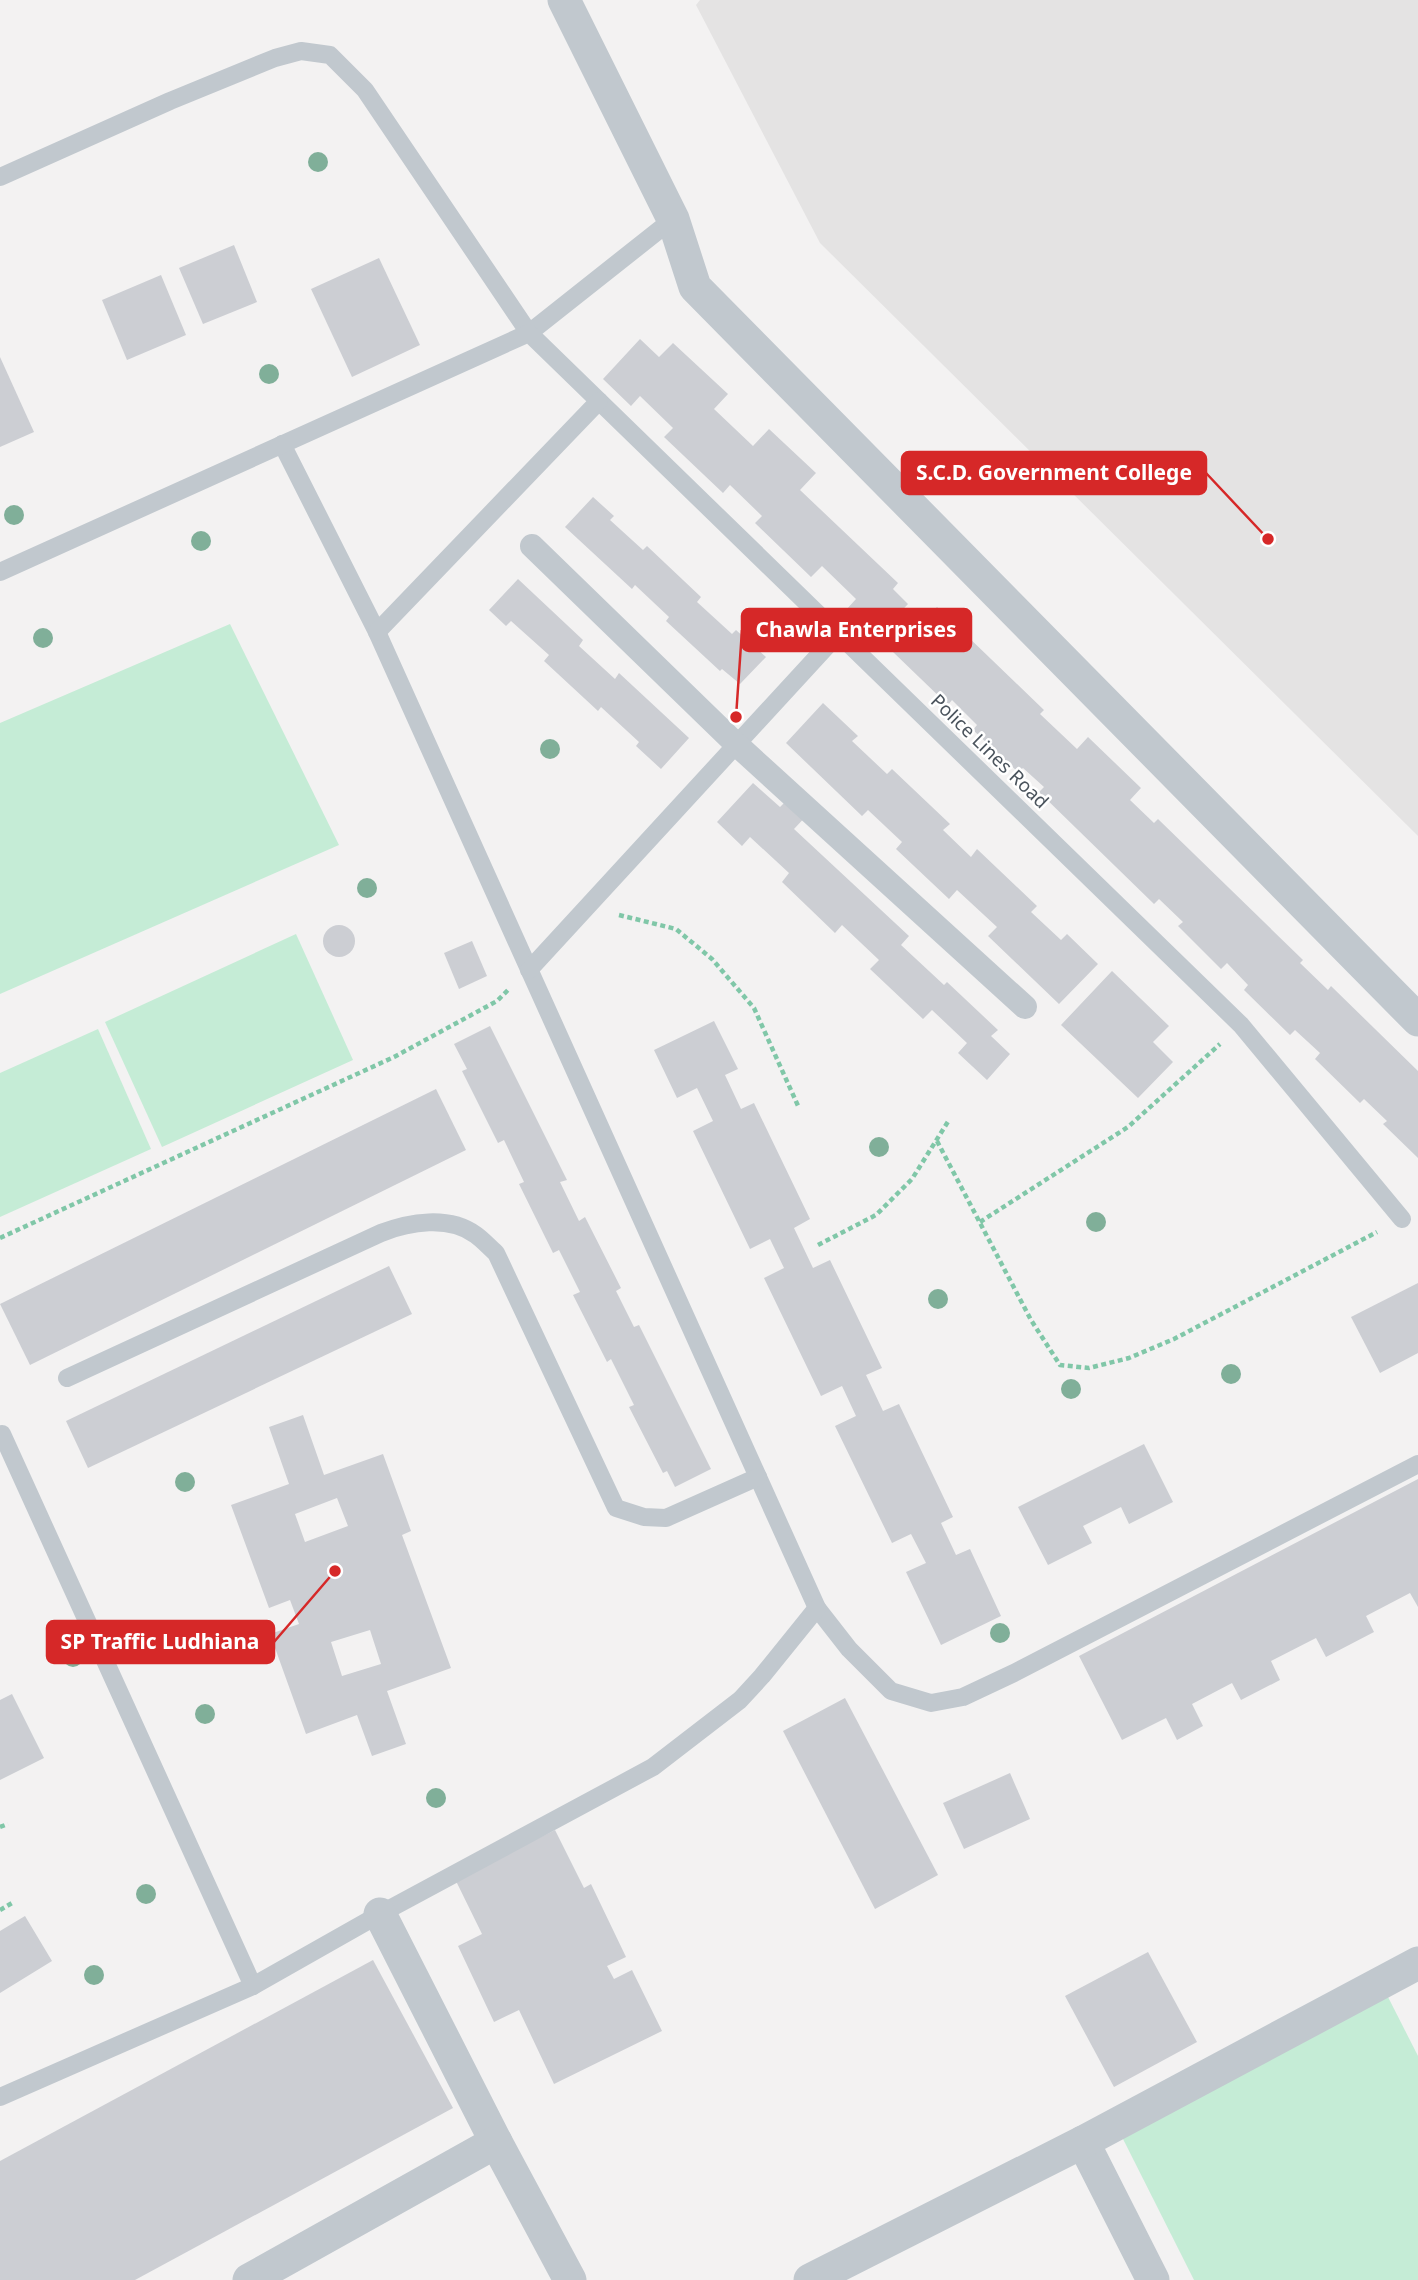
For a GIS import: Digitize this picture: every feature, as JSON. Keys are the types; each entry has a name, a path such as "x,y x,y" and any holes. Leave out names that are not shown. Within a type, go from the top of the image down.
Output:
{"street":[{"path":"564,0 673,219 695,288 1418,1020"},
{"path":"532,546 736,744 1025,1007"},
{"path":"380,1914 570,2280"},
{"path":"810,2280 1083,2142 1418,1963"},
{"path":"249,2280 496,2142"},
{"path":"1083,2142 1153,2280"}],"lane":[{"name":"Police Lines Road","path":"0,177 170,101 275,58 301,51 330,55 365,90 528,332 1241,1025 1402,1219"},
{"path":"0,572 528,332 673,219"},
{"path":"377,632 599,401"},
{"path":"282,444 377,632 817,1608 849,1648 891,1690 931,1703 963,1696 1014,1674 1418,1464"},
{"path":"529,970 839,634"},
{"path":"68,1378 380,1233 410,1224 452,1225 474,1233 496,1253 616,1508 644,1517 666,1518 758,1477"},
{"path":"2,1434 253,1986"},
{"path":"0,2097 253,1986 380,1914 653,1767 740,1700 817,1608"}],"path":[{"path":"587,907 676,929 712,958 754,1008 799,1108"},
{"path":"0,1238 416,1045 498,1001 529,970"},
{"path":"980,1222 1128,1127 1241,1025"},
{"path":"818,1245 876,1215 912,1180 950,1119"},
{"path":"937,1141 1031,1320 1060,1365 1089,1368 1129,1358 1174,1339 1402,1219"},
{"path":"0,1827 8,1824"},
{"path":"0,1910 12,1903"}],"shaded area":[{"path":"700,0 1418,0 1418,836 820,243 696,5"}],"green space":[{"path":"230,624 339,845 0,994 0,723"},
{"path":"296,934 353,1060 162,1147 105,1022"},
{"path":"98,1029 151,1149 0,1217 0,1073"},
{"path":"1388,1997 1418,2056 1418,2280 1194,2280 1120,2133"}],"building":[{"path":"234,245 257,302 203,324 179,268"},
{"path":"379,258 420,345 352,377 311,289"},
{"path":"161,275 186,335 127,360 102,300"},
{"path":"640,339 659,357 673,343 728,394 714,409 753,446 769,429 816,473 800,490 898,583 893,589 908,604 876,638 846,610 856,599 822,566 811,577 755,523 762,516 730,485 723,493 664,437 673,428 640,396 631,406 603,379"},
{"path":"0,357 34,432 0,447"},
{"path":"593,497 614,516 610,520 643,550 647,546 701,597 697,602 732,634 736,630 766,657 740,684 722,669 720,671 666,621 669,617 635,585 632,589 565,527"},
{"path":"518,579 583,640 579,646 615,679 619,673 689,738 661,769 636,746 639,742 601,707 598,711 544,661 549,655 511,621 506,626 489,610"},
{"path":"937,607 1044,710 1040,714 1077,749 1088,737 1141,788 1130,800 1154,823 1158,819 1303,960 1300,963 1328,990 1331,986 1418,1071 1418,1158 1383,1124 1387,1121 1364,1099 1360,1103 1315,1059 1320,1053 1295,1030 1290,1035 1244,990 1248,985 1227,963 1221,969 1178,926 1183,922 1159,899 1154,904 1039,792 1044,787 1023,768 1018,772 973,730 977,725 952,700 948,705 893,652"},
{"path":"823,703 858,736 852,741 887,774 892,769 950,824 943,830 971,857 977,849 1037,906 1031,912 1061,940 1067,934 1098,964 1059,1004 988,936 997,927 957,890 949,899 896,849 902,842 868,810 862,816 786,743"},
{"path":"753,783 780,807 791,796 809,813 794,829 909,936 901,945 944,985 947,982 998,1030 991,1036 1010,1054 987,1080 958,1053 967,1043 932,1010 923,1019 870,969 879,960 842,925 835,933 782,882 789,873 750,837 742,846 717,822"},
{"path":"339,925 350,930 355,941 350,952 339,957 328,952 323,941 328,930"},
{"path":"472,941 487,976 459,989 444,953"},
{"path":"1112,971 1169,1026 1153,1042 1173,1062 1138,1098 1061,1025"},
{"path":"714,1021 738,1069 725,1075 741,1109 754,1103 810,1219 794,1228 813,1268 830,1260 882,1368 866,1375 883,1411 899,1404 953,1517 941,1523 956,1555 970,1549 1001,1616 941,1645 906,1572 926,1563 911,1534 892,1543 835,1426 856,1416 842,1386 821,1396 764,1278 784,1268 770,1239 750,1249 693,1131 713,1121 697,1088 677,1098 654,1050"},
{"path":"490,1026 567,1180 560,1182 579,1221 585,1217 621,1288 616,1291 634,1327 639,1325 711,1469 675,1487 667,1471 663,1473 629,1407 634,1405 611,1359 607,1362 573,1295 580,1292 559,1250 553,1253 519,1184 524,1182 504,1140 498,1143 462,1071 467,1069 454,1044"},
{"path":"436,1089 466,1150 30,1365 0,1304"},
{"path":"389,1266 412,1314 88,1468 66,1421"},
{"path":"1418,1283 1418,1353 1380,1373 1351,1317"},
{"path":"303,1415 324,1475 383,1454 411,1531 402,1535 451,1668 387,1691 406,1744 372,1756 357,1715 306,1734 270,1634 299,1624 290,1600 269,1608 231,1505 289,1484 269,1427","holes":["337,1498 348,1526 305,1542 295,1514","370,1630 381,1664 342,1676 331,1642"]},
{"path":"1144,1444 1173,1502 1129,1524 1121,1507 1083,1526 1092,1543 1048,1565 1018,1507"},
{"path":"1418,1479 1418,1607 1410,1593 1366,1616 1374,1632 1326,1657 1316,1638 1271,1661 1280,1680 1241,1700 1232,1683 1192,1704 1203,1726 1177,1740 1166,1718 1122,1740 1079,1656"},
{"path":"12,1694 44,1758 0,1780 0,1700"},
{"path":"845,1698 938,1875 875,1909 783,1731"},
{"path":"1010,1773 1030,1819 964,1849 943,1803"},
{"path":"555,1830 584,1888 591,1884 626,1957 607,1966 614,1979 632,1970 662,2031 554,2084 519,2010 494,2022 458,1946 482,1934 455,1879"},
{"path":"25,1916 52,1961 0,1993 0,1931"},
{"path":"1148,1952 1197,2042 1114,2087 1065,1996"},
{"path":"373,1960 453,2108 135,2280 0,2280 0,2161"}],"place":[{"name":"S.C.D. Government College","path":"1268,539"},
{"name":"Chawla Enterprises","path":"736,717"},
{"name":"SP Traffic Ludhiana","path":"335,1571"}]}
